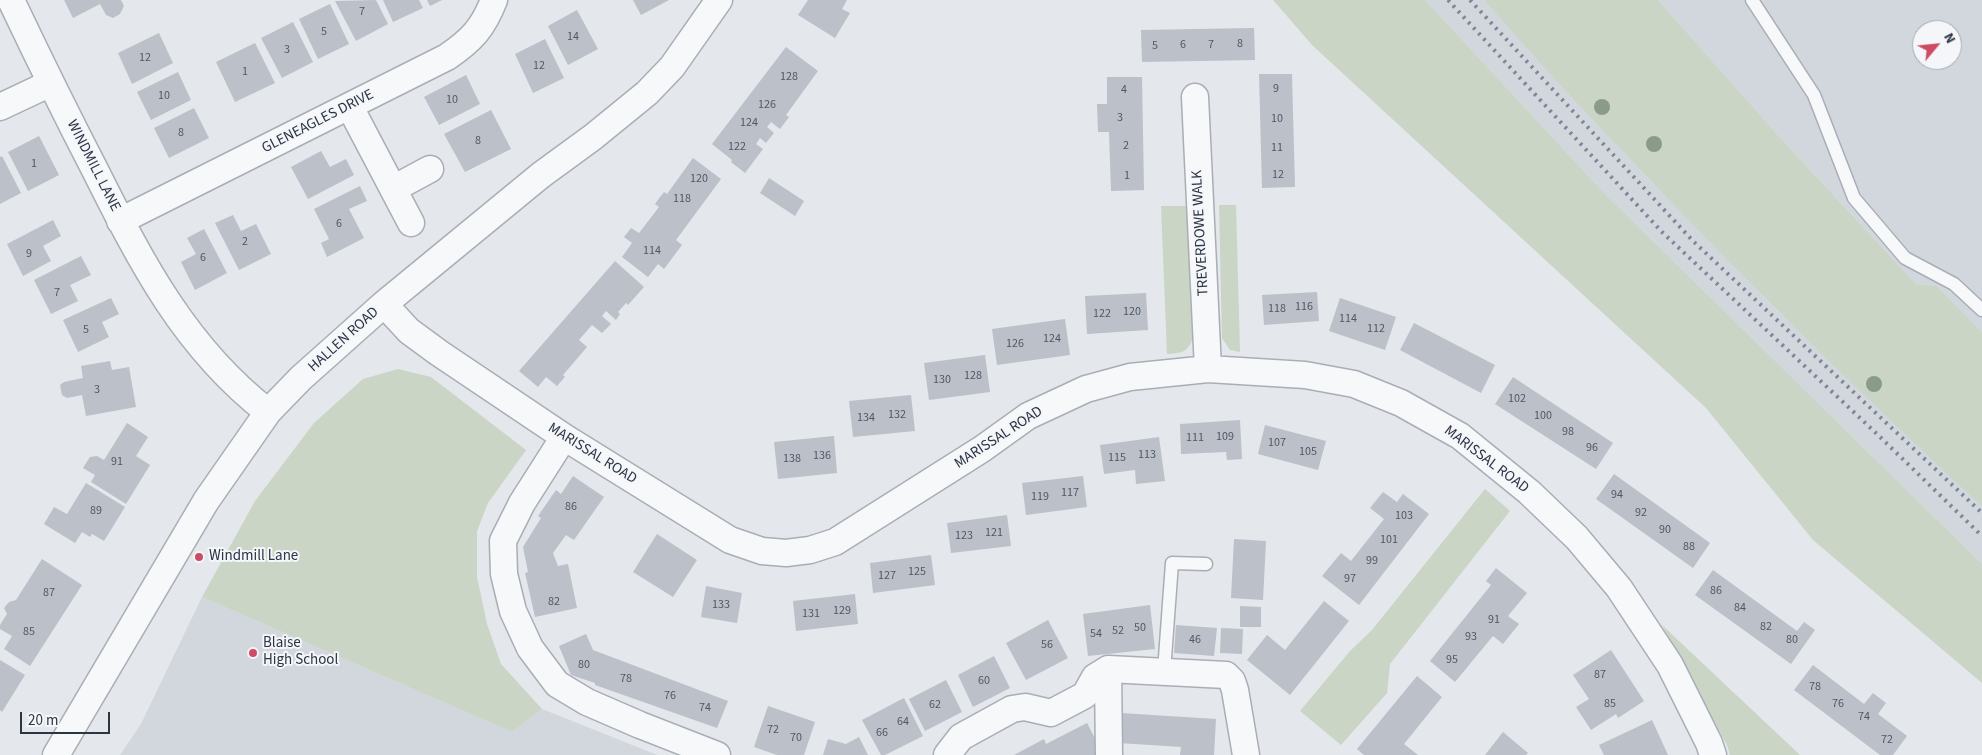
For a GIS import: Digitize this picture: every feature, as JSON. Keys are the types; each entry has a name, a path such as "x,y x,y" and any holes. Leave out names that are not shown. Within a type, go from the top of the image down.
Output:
{"street":[{"name":"WINDMILL LANE","path":"11,0 120,221 152,279 179,320 222,372 246,395 268,412"},
{"name":"GLENEAGLES DRIVE","path":"120,221 447,57 466,44 486,20 494,0"},
{"name":"HALLEN ROAD","path":"56,755 206,501 268,412 301,378 384,304 541,175 593,137 647,93 672,67 719,0"},
{"path":"0,107 51,83"},
{"name":"TREVERDOWE WALK","path":"1195,97 1208,369"},
{"path":"350,107 411,223"},
{"path":"394,189 430,169"},
{"name":"MARISSAL ROAD","path":"384,304 410,331 439,353 564,437 730,540 762,551 786,553 810,550 835,542 982,449 1028,416 1086,389 1130,377 1208,369 1305,375 1354,384 1401,403 1460,436 1529,492 1578,538 1619,588 1670,664 1709,743 1713,755"},
{"path":"564,437 522,503 503,541 504,574 513,611 530,648 557,684 587,702 717,755"},
{"path":"1108,669 1109,755"},
{"path":"947,755 961,737 1012,709 1025,707 1051,713 1076,700 1085,695 1095,677 1108,669 1226,675 1232,681 1236,690 1246,755"}],"lane":[{"path":"1752,0 1814,95 1854,198 1905,258 1954,284 1982,310"},
{"path":"1164,671 1172,563 1206,564"}],"shaded area":[{"path":"1425,0 1484,0 1643,173 1777,310 1982,504 1982,564 1604,193"},
{"path":"1658,0 1982,0 1982,332 1937,286 1916,284 1784,142"},
{"name":"Blaise High School","path":"202,597 512,732 542,709 657,755 120,755 141,724"}],"green space":[{"path":"1273,0 1425,0 1604,193 1982,564 1982,683 1813,540 1706,408 1312,45"},
{"path":"1484,0 1658,0 1784,142 1916,284 1937,286 1982,332 1982,506 1789,322 1604,131"},
{"path":"1219,205 1236,205 1240,352 1230,350 1222,338"},
{"path":"1161,206 1190,206 1195,334 1186,350 1167,354"},
{"path":"398,369 431,377 526,450 488,503 477,531 477,577 487,624 501,664 542,709 512,732 202,597 255,501 314,423 363,379"},
{"path":"1485,489 1510,511 1390,664 1387,693 1341,745 1300,711 1350,651 1372,630"},
{"path":"1662,625 1800,755 1730,755 1727,745"}],"building":[{"path":"64,0 121,0 124,6 120,14 113,18 106,15 100,4 73,18"},
{"path":"376,0 388,24 356,41 335,1"},
{"path":"383,0 419,0 423,8 393,22"},
{"path":"427,0 442,0 430,6"},
{"path":"633,0 669,0 641,15"},
{"path":"808,0 847,0 842,9 850,13 835,38 798,15"},
{"path":"330,4 349,44 318,59 299,19"},
{"path":"577,10 598,49 568,65 548,26"},
{"path":"293,22 313,62 282,78 261,38"},
{"path":"1254,28 1255,60 1142,62 1141,30"},
{"path":"159,33 173,63 132,84 118,53"},
{"path":"545,39 564,78 533,93 515,54"},
{"path":"255,43 275,83 235,102 216,62"},
{"path":"786,47 818,71 786,115 789,117 780,129 771,122 767,127 774,133 766,143 760,138 756,144 763,149 745,173 712,144"},
{"path":"178,72 191,100 151,120 137,92"},
{"path":"1259,74 1292,74 1295,187 1262,188"},
{"path":"466,75 480,104 439,125 424,97"},
{"path":"1107,77 1142,77 1144,190 1111,191 1109,132 1098,132 1097,104 1107,104"},
{"path":"194,108 209,138 169,158 154,128"},
{"path":"491,110 511,149 465,172 444,134"},
{"path":"39,136 59,175 28,191 8,152"},
{"path":"321,151 330,167 346,159 354,175 308,199 291,167"},
{"path":"2,156 21,193 0,204 0,157"},
{"path":"693,158 721,179 676,240 682,245 664,269 658,264 648,277 622,257 632,243 624,237 631,228 639,233 659,207 655,204 660,197 664,192 667,194"},
{"path":"769,178 804,201 795,216 760,193"},
{"path":"360,186 367,201 349,209 364,238 327,257 321,243 329,239 314,209"},
{"path":"233,215 241,231 256,224 271,254 239,270 215,223"},
{"path":"53,220 61,236 43,246 51,261 23,276 7,244"},
{"path":"204,229 227,273 195,290 181,262 196,254 187,238"},
{"path":"81,256 91,275 70,285 78,301 51,314 34,280"},
{"path":"615,261 644,287 628,305 626,303 618,312 620,314 616,320 606,311 602,316 611,324 602,333 592,325 579,340 587,347 563,375 565,377 557,386 546,377 538,387 519,371"},
{"path":"1317,292 1319,321 1264,325 1262,295"},
{"path":"1146,293 1148,330 1087,334 1085,296"},
{"path":"111,298 119,314 102,322 109,337 78,352 63,320"},
{"path":"1340,298 1396,317 1385,350 1329,331"},
{"path":"1065,319 1070,355 997,365 992,329"},
{"path":"1414,323 1495,365 1481,393 1400,350"},
{"path":"985,355 990,392 929,400 924,363"},
{"path":"110,361 112,370 129,367 136,407 86,416 82,395 67,398 62,395 60,385 64,382 83,378 81,366"},
{"path":"1513,377 1613,443 1596,469 1495,404"},
{"path":"911,395 915,431 853,437 849,401"},
{"path":"1240,420 1242,459 1227,460 1226,452 1181,454 1180,424"},
{"path":"127,423 148,437 136,456 150,465 126,504 91,482 95,475 83,468 90,457 97,456 104,460"},
{"path":"1265,425 1326,441 1318,470 1258,454"},
{"path":"834,436 837,473 778,479 774,442"},
{"path":"1159,437 1165,481 1136,484 1135,470 1104,474 1100,445"},
{"path":"1614,474 1710,543 1693,568 1596,499"},
{"path":"573,476 604,497 574,540 566,535 553,553 558,566 568,564 577,608 535,617 525,573 528,572 523,547 541,518 538,516 556,490 561,494"},
{"path":"1083,476 1087,507 1026,515 1022,483"},
{"path":"86,483 125,507 104,541 92,534 90,537 82,532 75,543 44,524 54,507 67,514"},
{"path":"1383,492 1397,502 1403,494 1429,514 1359,605 1322,576 1341,553 1351,561 1384,519 1370,508"},
{"path":"1007,515 1011,546 951,553 947,523"},
{"path":"657,534 697,560 673,597 633,572"},
{"path":"1234,539 1266,541 1263,600 1231,598"},
{"path":"931,555 935,585 873,593 870,563"},
{"path":"42,559 82,585 30,666 4,649 12,636 0,629 0,625 7,614 4,608 9,602 16,600"},
{"path":"1496,568 1527,593 1508,616 1519,624 1503,644 1493,636 1455,682 1430,661 1491,585 1486,581"},
{"path":"1713,570 1797,631 1804,622 1815,630 1791,664 1695,595"},
{"path":"706,586 742,593 737,623 701,617"},
{"path":"855,594 858,624 796,631 793,601"},
{"path":"1324,601 1349,621 1290,695 1247,660 1267,635 1285,650"},
{"path":"1150,605 1155,649 1088,656 1083,614"},
{"path":"1240,606 1261,607 1261,627 1240,627"},
{"path":"1048,620 1068,658 1026,680 1006,643"},
{"path":"1176,625 1217,628 1214,656 1174,653"},
{"path":"1221,628 1243,629 1242,654 1220,653"},
{"path":"586,634 593,650 728,701 717,728 571,675 559,646"},
{"path":"1611,650 1644,701 1618,718 1616,714 1591,730 1576,707 1589,699 1573,675"},
{"path":"994,656 1010,688 973,707 958,675"},
{"path":"0,660 25,675 2,712 0,710"},
{"path":"1813,665 1864,704 1873,693 1886,703 1878,714 1907,736 1893,755 1880,755 1794,690"},
{"path":"1417,676 1442,697 1404,744 1418,755 1364,755 1357,749"},
{"path":"946,680 962,712 925,731 909,699"},
{"path":"904,698 923,736 885,755 881,755 862,720"},
{"path":"768,706 815,722 804,755 777,755 754,747"},
{"path":"1121,713 1216,719 1214,755 1180,755 1181,747 1119,743"},
{"path":"1652,720 1668,755 1604,755 1599,745"},
{"path":"1087,723 1102,755 1014,755 1044,739 1046,744"},
{"path":"1503,732 1528,753 1526,755 1485,755"},
{"path":"859,737 868,755 823,755 828,739 846,744"}],"railway":[{"path":"1448,0 1662,232 1877,434 1982,536"},
{"path":"1470,0 1693,241 1982,513"}],"place":[{"name":"Windmill Lane","path":"199,557"},
{"name":"Blaise High School","path":"253,653"}]}
